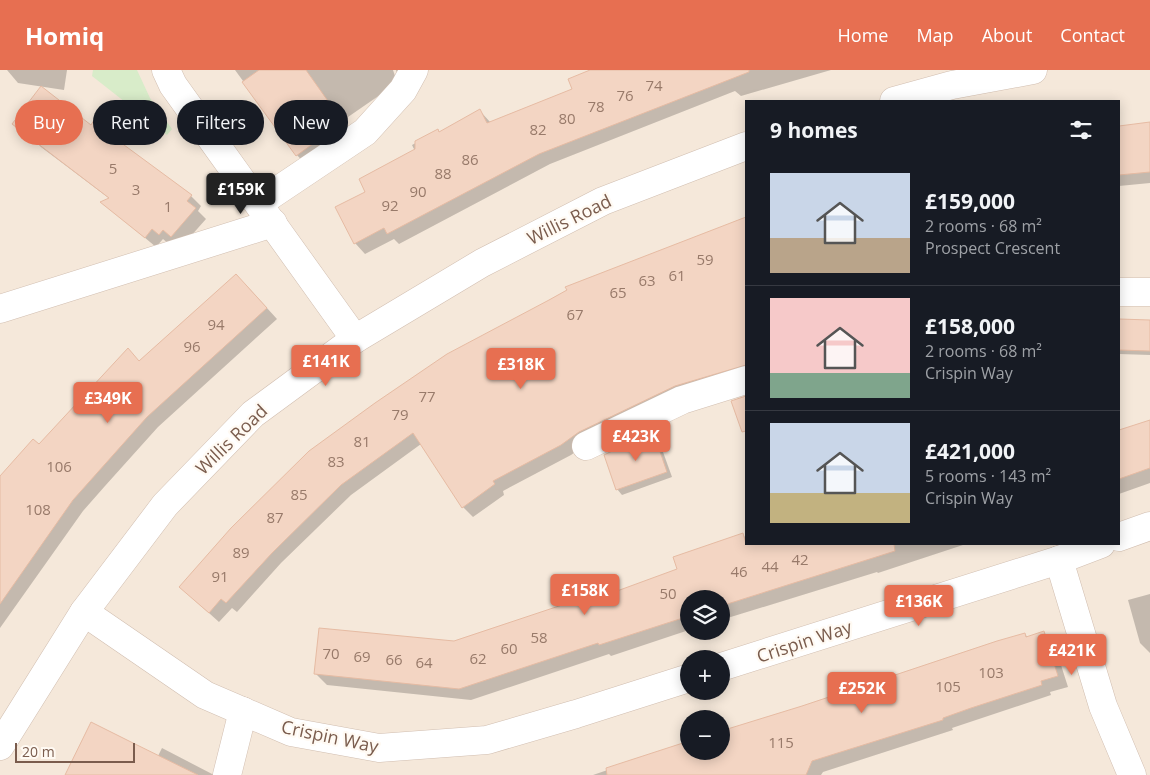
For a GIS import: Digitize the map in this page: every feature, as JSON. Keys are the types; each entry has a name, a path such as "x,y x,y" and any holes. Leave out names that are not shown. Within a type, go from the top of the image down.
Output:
{"street":[{"path":"166,70 173,85 354,339"},
{"path":"0,330 10,306 266,213 365,132 403,90 414,70"},
{"path":"902,100 956,93 1033,70"},
{"name":"Willis Road","path":"1,743 84,612 165,505 253,414 354,339 482,263 603,202 745,146"},
{"path":"1120,292 1150,292"},
{"path":"586,446 682,400 745,380"},
{"path":"1120,537 1150,526"},
{"name":"Crispin Way","path":"730,664 1059,560 1098,545"},
{"path":"1059,560 1103,706 1132,775"},
{"name":"Crispin Way","path":"84,612 204,695 291,732 379,748 486,740 680,681"},
{"path":"227,775 243,711"}],"shaded area":[{"path":"0,70 1150,70 1150,775 0,775"}],"green space":[{"path":"93,70 137,70 151,100 123,100 92,76"},
{"path":"167,122 172,129 167,135"}],"building":[{"path":"259,70 306,70 327,100 274,100 274,126 264,112 264,100 255,100 242,82"},
{"path":"590,70 749,70 749,72 539,154 387,234 384,228 354,244 335,207 365,192 359,179 415,149 415,141 438,129 439,132 480,109 487,123 572,89 568,79"},
{"path":"41,86 59,100 30,100"},
{"path":"83,119 91,125 93,122 93,145 124,145 192,195 187,201 196,208 171,237 163,230 159,235 152,229 145,238 100,202 109,198 40,145 83,145"},
{"path":"1150,122 1150,172 1120,175 1120,126"},
{"path":"288,145 311,145 296,156"},
{"path":"745,217 745,365 675,386 579,432 561,445 493,481 495,484 462,508 413,433 341,485 272,553 226,603 221,599 209,613 179,587 231,528 309,451 447,354 567,290 565,287"},
{"path":"236,274 267,308 147,417 73,500 0,604 0,476 33,439 39,444 128,348 139,361"},
{"path":"1120,319 1150,320 1150,351 1120,350"},
{"path":"745,396 745,431 742,432 731,401"},
{"path":"1150,420 1150,468 1120,479 1120,430"},
{"path":"653,431 667,472 616,490 604,455"},
{"path":"743,533 745,545 894,545 895,551 730,603 730,590 680,590 680,619 599,645 598,643 459,689 314,674 319,628 454,641 574,601 575,604 617,591 677,569 673,557"},
{"path":"1044,631 1058,676 1041,681 1042,685 971,708 943,718 943,720 812,761 806,775 607,775 606,768 680,744 680,760 730,760 730,728 997,641 1025,633 1026,637"},
{"path":"91,722 131,742 198,775 65,775"}]}
